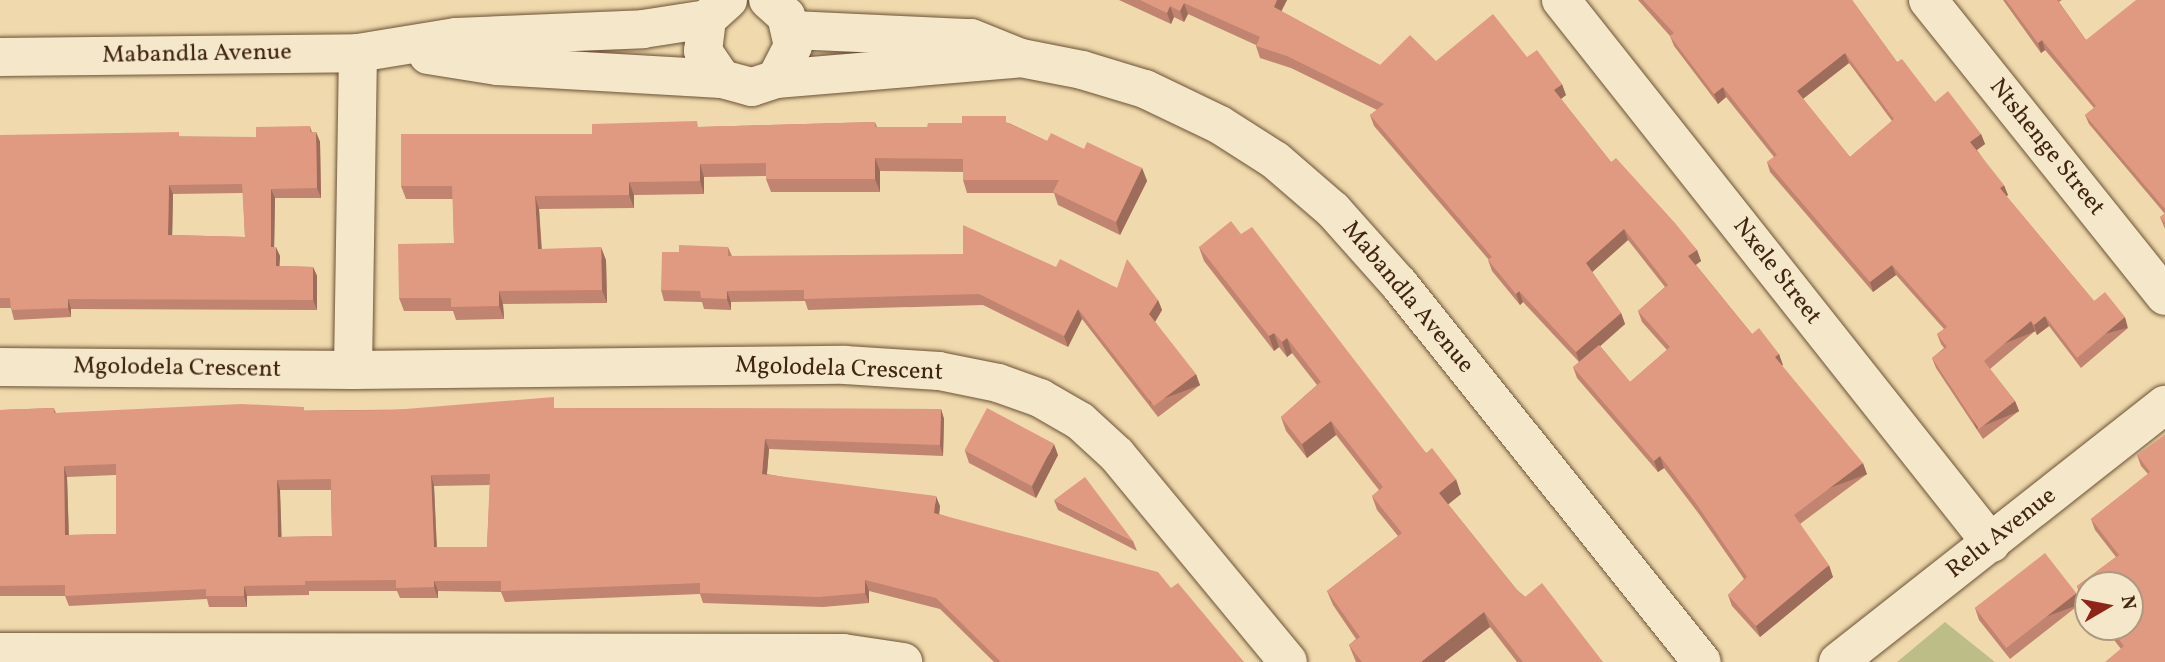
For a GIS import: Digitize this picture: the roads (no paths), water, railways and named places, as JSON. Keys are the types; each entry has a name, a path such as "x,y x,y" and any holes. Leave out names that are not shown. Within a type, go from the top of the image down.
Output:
{"street":[{"name":"Nxele Street","path":"1561,0 1991,543"},
{"name":"Ntshenge Street","path":"1928,0 2165,296"},
{"name":"Mabandla Avenue","path":"376,51 456,37 643,29 718,6"},
{"path":"718,6 704,51 722,79"},
{"name":"Mabandla Avenue","path":"778,9 971,38 1021,58 1082,70 1145,89 1220,125 1275,160 1333,210 1398,284 1702,662"},
{"path":"776,79 789,61 778,9"},
{"name":"Mabandla Avenue","path":"0,57 376,51 497,66 722,79 752,87 776,79 1021,58"},
{"path":"353,370 376,51"},
{"name":"Mgolodela Crescent","path":"0,367 353,370 845,365 940,371 999,383 1040,398 1080,421 1117,455 1288,662"},
{"name":"Relu Avenue","path":"1838,662 2165,405"},
{"path":"0,652 356,656 843,653 903,662"}]}
